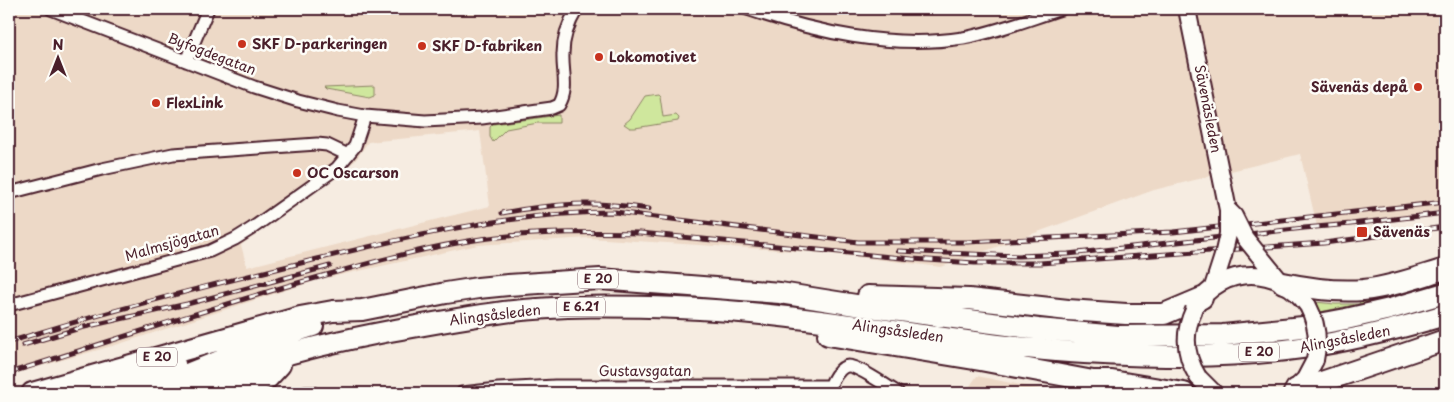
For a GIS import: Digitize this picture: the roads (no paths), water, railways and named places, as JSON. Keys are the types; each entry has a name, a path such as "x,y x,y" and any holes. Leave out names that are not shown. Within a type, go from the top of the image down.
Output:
{"highway":[{"path":"1282,282 1310,287 1363,290 1445,269"},
{"name":"Alingsåsleden","path":"362,310 470,289 600,279 780,293 1038,330 1118,336 1232,334 1303,326 1390,309 1445,293"},
{"path":"780,293 969,299 1068,310 1126,314 1164,314 1203,298"},
{"name":"Alingsåsleden","path":"349,339 506,312 574,307 678,308 778,315 927,336 1068,352 1177,356 1229,355 1300,348 1398,329 1445,314"},
{"path":"96,393 175,364 224,349 281,336 349,316 362,310"},
{"name":"E 20","path":"32,393 282,321 334,311 362,310"},
{"path":"729,311 776,326 980,360 1094,381 1111,387 1145,393"},
{"path":"140,393 281,336"},
{"path":"210,393 349,339"},
{"name":"E 6.21","path":"180,393 264,362 349,339"},
{"path":"1294,391 1445,340"},
{"path":"232,393 268,378 280,365"},
{"path":"1094,381 1112,381 1184,393"}],"street":[{"name":"Byfogdegatan","path":"51,9 186,61 298,101 366,116 425,121 456,120 556,107 564,92 562,56 564,41 576,9"},
{"path":"186,61 208,9"},
{"path":"747,9 821,31 880,39 915,40 970,36 1061,9"},
{"name":"Sävenäsleden","path":"1187,9 1228,210 1228,234 1223,256 1188,328 1187,347 1192,366 1198,377 1214,393"},
{"name":"Malmsjögatan","path":"9,305 220,247 251,229 337,168 355,146 366,116"},
{"path":"9,193 102,169 173,154 317,144 327,145 348,155"},
{"name":"Sävenäsleden","path":"1228,210 1234,216 1245,238 1282,282"},
{"path":"1203,298 1235,277 1250,275 1266,276 1282,282 1297,293 1308,306 1314,319 1317,332 1317,346 1315,360 1305,379 1294,391"},
{"path":"829,390 839,371 848,366 858,369 898,393"},
{"name":"Gustavsgatan","path":"466,393 555,390 829,390"},
{"path":"305,393 313,393"}],"railway":[{"path":"9,342 157,299 343,253 420,235 537,216 615,212 858,242 967,242 1173,232 1445,202"},
{"path":"502,213 575,204 629,206 649,209"},
{"path":"898,251 1018,256 1068,254 1445,213"},
{"path":"9,373 339,271 400,255 481,239 560,233 640,233 912,259 975,263 1040,263 1324,243 1445,227"},
{"path":"23,345 80,328 187,304 330,266"}],"place":[{"name":"SKF D-parkeringen","path":"242,44"},
{"name":"SKF D-fabriken","path":"422,46"},
{"name":"Lokomotivet","path":"599,57"},
{"name":"Sävenäs depå","path":"1418,87"},
{"name":"FlexLink","path":"156,103"},
{"name":"OC Oscarson","path":"297,173"},
{"name":"Sävenäs","path":"1362,232"}]}
